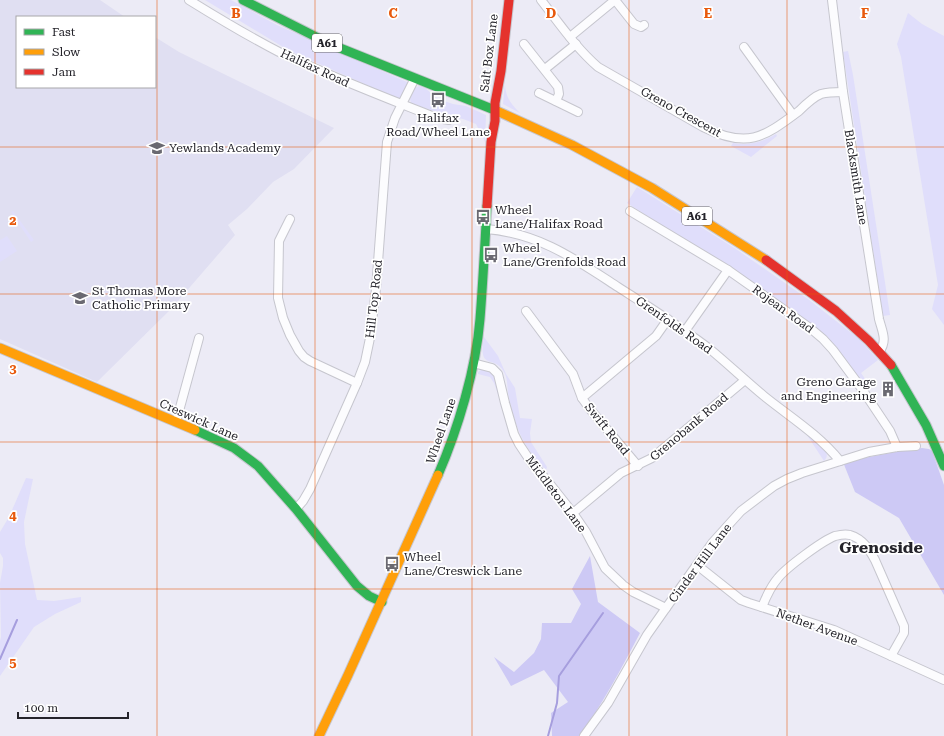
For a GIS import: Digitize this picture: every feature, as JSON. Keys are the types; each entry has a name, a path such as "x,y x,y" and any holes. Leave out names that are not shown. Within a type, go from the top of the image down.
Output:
{"main road":[{"name":"A61","path":"243,0 330,44 494,110 572,145 652,188 763,258 818,297 853,326 891,365 939,442 944,466"},
{"name":"Salt Box Lane","path":"494,110 501,71 509,0"},
{"name":"Wheel Lane","path":"319,736 382,602 451,442 464,403 473,363 480,320 494,110"},
{"name":"Creswick Lane","path":"0,348 216,439 234,448 258,466 296,509 365,594 382,602"}],"street":[{"name":"Halifax Road","path":"189,0 242,32 278,51 359,88 437,118 449,120"},
{"name":"Greno Crescent","path":"540,0 588,59 602,69 717,134 730,138 746,139 764,135 783,123 816,97 822,94 843,92"},
{"path":"570,37 615,0 634,24 641,27 644,25"},
{"name":"Blacksmith Lane","path":"832,0 843,92 879,319 884,342 883,347 879,352"},
{"path":"524,44 560,90 556,101"},
{"path":"545,69 576,44"},
{"path":"744,47 793,115"},
{"name":"Hill Top Road","path":"296,509 310,489 365,362 370,338 376,289 387,142 395,118 415,78"},
{"path":"539,93 578,112"},
{"name":"Rojean Road","path":"630,211 728,270 810,328 833,350 874,405 890,431 897,447"},
{"path":"290,219 279,241 278,298 283,318 290,335 304,356 310,361 357,383"},
{"name":"Grenfolds Road","path":"486,229 521,235 556,249 577,260 668,319 728,364 765,397 803,425 824,443 840,460"},
{"path":"685,331 728,270"},
{"name":"Swift Road","path":"526,311 573,374 582,398 589,408 638,466"},
{"path":"582,398 652,339 668,319"},
{"path":"176,422 199,338"},
{"name":"Middleton Lane","path":"473,363 492,368 498,374 514,434 519,444 533,465 573,513 586,532 601,561 610,573 633,592 666,608"},
{"name":"Grenobank Road","path":"573,513 621,474 656,455 746,380"},
{"name":"Cinder Hill Lane","path":"584,736 608,703 640,646 712,542 741,511 761,495 787,479 840,460 869,452 897,447 916,446"},
{"path":"762,607 775,581 788,568 835,536 848,534 861,540 870,550 904,626 904,633 892,656"},
{"name":"Nether Avenue","path":"696,565 741,600 834,630 944,680"}],"shaded area":[{"name":"Yewlands Academy","path":"0,0 100,0 124,16 16,16 16,88 156,88 156,38 179,52 334,128 294,169 273,182 247,209 228,225 235,235 171,309 97,382 0,339"},
{"path":"205,0 231,0 277,25 407,82 408,86 401,99 396,98 288,50"},
{"path":"908,13 922,24 944,36 944,325 932,309 938,285 901,57 897,44"},
{"path":"848,51 890,315 883,316 843,52"},
{"path":"505,82 509,99 520,113 503,104"},
{"path":"419,86 425,88 438,99 453,104 466,106 486,115 485,142 476,124 463,119 444,115 411,103 410,99 415,88"},
{"path":"776,134 777,136 751,157 731,146 733,143 755,143"},
{"path":"637,187 736,249 808,299 859,339 878,360 861,373 871,387 868,392 833,346 782,303 627,203"},
{"path":"13,211 34,240 31,242 11,212"},
{"path":"7,236 17,251 0,262 0,240"},
{"path":"484,337 498,356 506,374 515,388 520,418 532,419 530,433 531,442 547,467 546,470 538,462 526,445 514,419 505,374 497,364 488,361 483,355"},
{"path":"481,370 486,370 493,375 497,383 499,397 490,377 478,374"},
{"path":"805,432 825,449 827,457 824,461"},
{"path":"922,448 932,451 944,485 944,595 899,518 855,492 843,462"},
{"path":"26,478 33,479 24,522 25,544 37,600 54,601 81,597 81,602 55,614 34,627 0,676 0,583 3,558 0,553 0,532 9,517"},
{"path":"590,556 598,602 640,633 604,699 579,736 552,736 551,713 568,702 544,670 511,686 494,657 514,672 534,653 541,639 542,623 571,623 581,604 572,589"}],"waterway":[{"path":"548,736 557,703 559,676 603,613"},
{"path":"0,659 17,620"}],"traffic: fast":[{"path":"243,0 330,44 497,111"},
{"path":"438,475 459,419 475,358 480,319 487,206"},
{"path":"891,365 926,425 944,466"},
{"path":"195,430 234,448 258,466 296,509 357,586 369,596 382,602"}],"traffic: slow":[{"path":"497,111 572,145 652,188 766,260"},
{"path":"0,348 195,430"},
{"path":"319,736 438,475"}],"traffic: jam":[{"path":"487,206 491,142 495,121 495,103 501,71 509,0"},
{"path":"766,260 836,311 869,341 891,365"}],"place":[{"name":"Halifax Road/Wheel Lane","path":"438,100"},
{"name":"Yewlands Academy","path":"157,148"},
{"name":"Wheel Lane/Halifax Road","path":"483,217"},
{"name":"Wheel Lane/Grenfolds Road","path":"491,255"},
{"name":"St Thomas More Catholic Primary","path":"80,298"},
{"name":"Greno Garage and Engineering","path":"888,389"},
{"name":"Wheel Lane/Creswick Lane","path":"392,564"}],"district":[{"name":"Grenoside","path":"881,547"}]}
